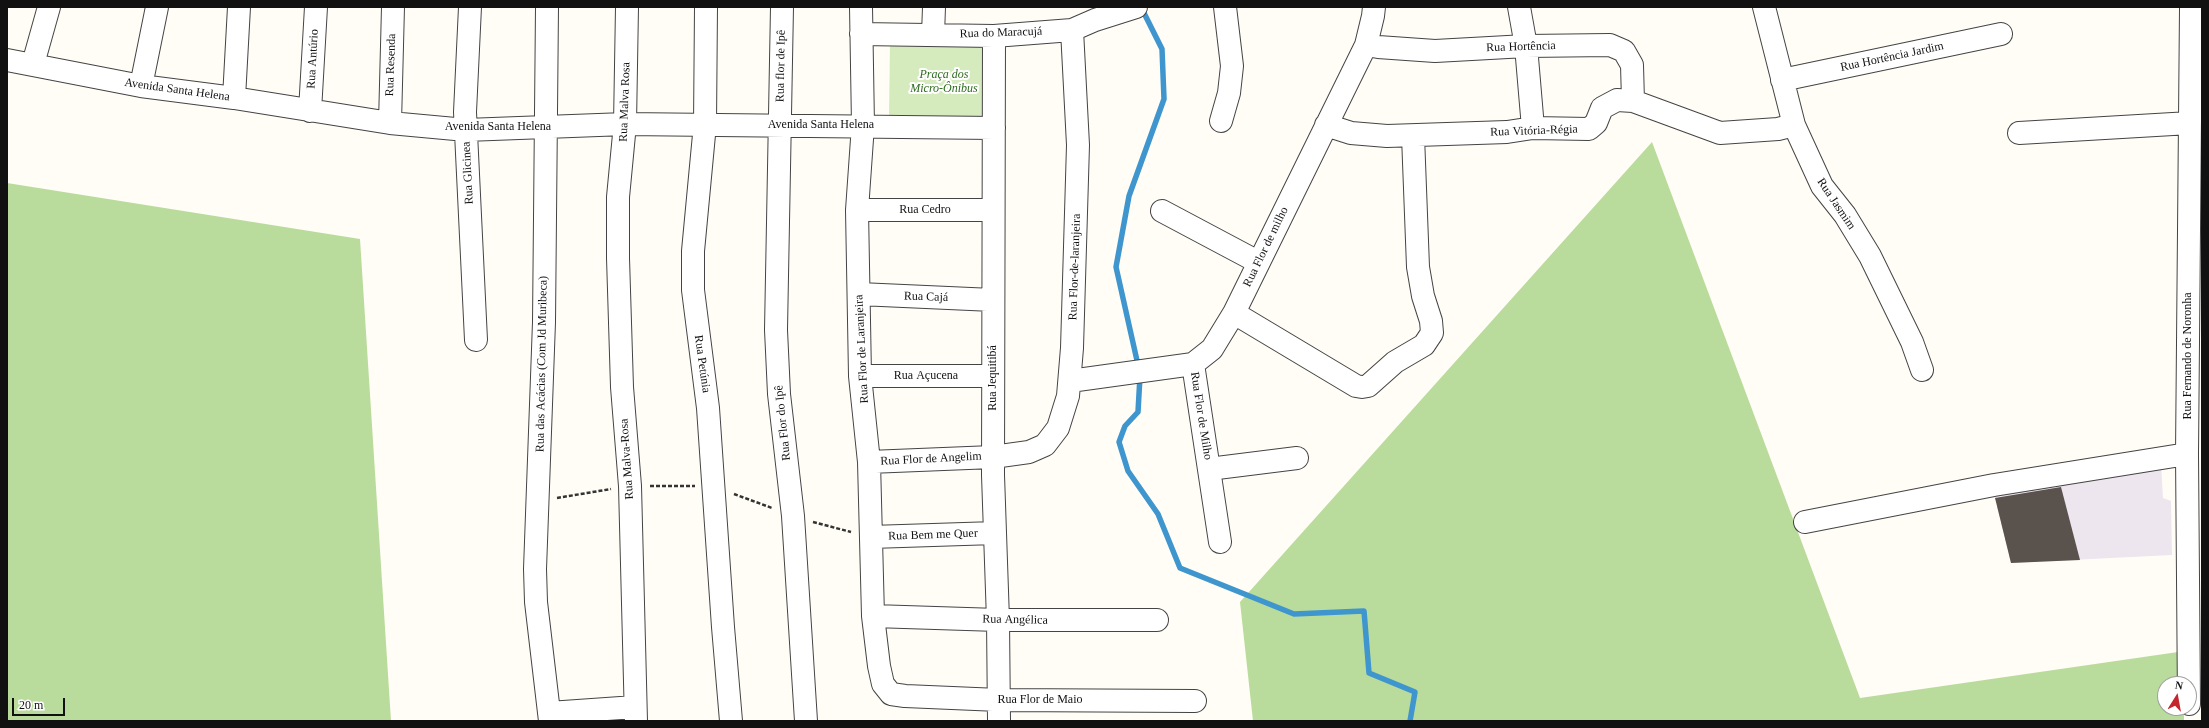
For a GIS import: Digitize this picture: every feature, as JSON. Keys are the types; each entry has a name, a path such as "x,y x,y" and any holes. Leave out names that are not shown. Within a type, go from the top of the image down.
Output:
{"street":[{"path":"33,64 49,7"},
{"path":"141,86 157,7"},
{"path":"234,98 239,7"},
{"name":"Rua Antúrio","path":"310,111 316,7"},
{"name":"Rua Resenda","path":"390,123 393,7"},
{"name":"Rua Glicinea","path":"470,7 465,112 476,340"},
{"name":"Rua das Acácias (Com Jd Muribeca)","path":"547,7 544,322 535,569 536,602 550,717"},
{"name":"Rua Malva Rosa","path":"618,197 625,124 627,7"},
{"name":"Rua Petúnia","path":"706,7 705,124 693,251 693,290 708,408 731,721"},
{"name":"Rua flor de Ipê","path":"780,125 782,7"},
{"name":"Rua Flor de Laranjeira","path":"861,7 863,125 857,210 860,376 869,462 873,616 878,666 886,690"},
{"path":"933,35 934,7"},
{"name":"Rua do Maracujá","path":"862,34 994,36 1072,30 1091,13 1136,7"},
{"path":"1221,121 1229,93 1232,66 1225,7"},
{"name":"Rua Flor de milho","path":"1070,381 1193,364 1212,349 1234,313 1366,45 1374,7"},
{"path":"1520,7 1526,46 1533,128"},
{"name":"Rua Jasmim","path":"1766,7 1782,80 1794,125 1822,186 1845,215 1870,256 1912,342 1922,370"},
{"name":"Rua Fernando de Noronha","path":"2190,676 2195,478 2187,454 2195,240 2190,123 2191,7"},
{"name":"Rua Flor-de-laranjeira","path":"993,457 1029,452 1045,445 1058,428 1065,410 1070,381 1078,145 1072,30"},
{"name":"Rua Hortência Jardim","path":"1782,80 2001,34"},
{"name":"Rua Jequitibá","path":"994,36 992,376 994,533 998,620 999,710"},
{"name":"Rua Hortência","path":"1366,45 1384,48 1435,51 1526,46 1610,45 1624,52 1632,65 1632,101"},
{"name":"Avenida Santa Helena","path":"7,60 141,86 234,98 390,123 466,130 625,124 863,125 994,128"},
{"name":"Rua Vitória-Régia","path":"1326,126 1351,133 1413,136 1507,132 1533,128 1589,129 1596,123 1602,108 1617,100 1632,101 1720,133 1778,129 1794,125"},
{"path":"2019,133 2190,123"},
{"name":"Rua Flor do Ipê","path":"780,125 776,330 779,394 793,516 806,721"},
{"path":"1234,313 1356,386 1368,386 1395,362 1424,345 1432,333 1418,267 1413,136"},
{"name":"Rua Malva-Rosa","path":"618,197 622,387 630,486 636,714"},
{"name":"Rua Cedro","path":"857,210 992,210"},
{"name":"Rua Flor de Milho","path":"1162,211 1258,262"},
{"name":"Rua Cajá","path":"859,294 993,300"},
{"name":"Rua Flor de Milho","path":"1193,364 1220,542"},
{"name":"Rua Açucena","path":"860,376 992,376"},
{"path":"1805,522 1994,485 2187,454"},
{"name":"Rua Flor de Angelim","path":"869,462 993,457"},
{"name":"Rua Flor de Milho","path":"1209,469 1297,458"},
{"name":"Rua Bem me Quer","path":"871,537 994,533"},
{"name":"Rua Angélica","path":"873,616 998,620 1157,620"},
{"name":"Rua Flor de Maio","path":"886,690 891,694 999,710 1195,701"},
{"path":"550,717 636,714"}],"shaded area":[{"path":"2161,463 2163,498 2171,501 2172,555 2011,563 1993,489"}],"green space":[{"name":"Praça dos Micro-Ônibus","path":"890,44 983,47 984,119 889,118"},
{"path":"1652,142 1860,698 2185,651 2184,676 2157,676 2157,716 2184,716 2184,721 1253,721 1240,602"},
{"path":"7,183 360,239 391,721 7,721"}],"building":[{"path":"2061,487 2080,560 2011,563 1995,498"}],"waterway":[{"path":"1138,365 1116,267 1129,196 1164,99 1162,49 1141,7"},
{"path":"1140,376 1138,412 1125,426 1119,442 1128,471 1158,514 1180,568 1294,614 1364,611 1369,673 1415,692 1410,721"}]}
